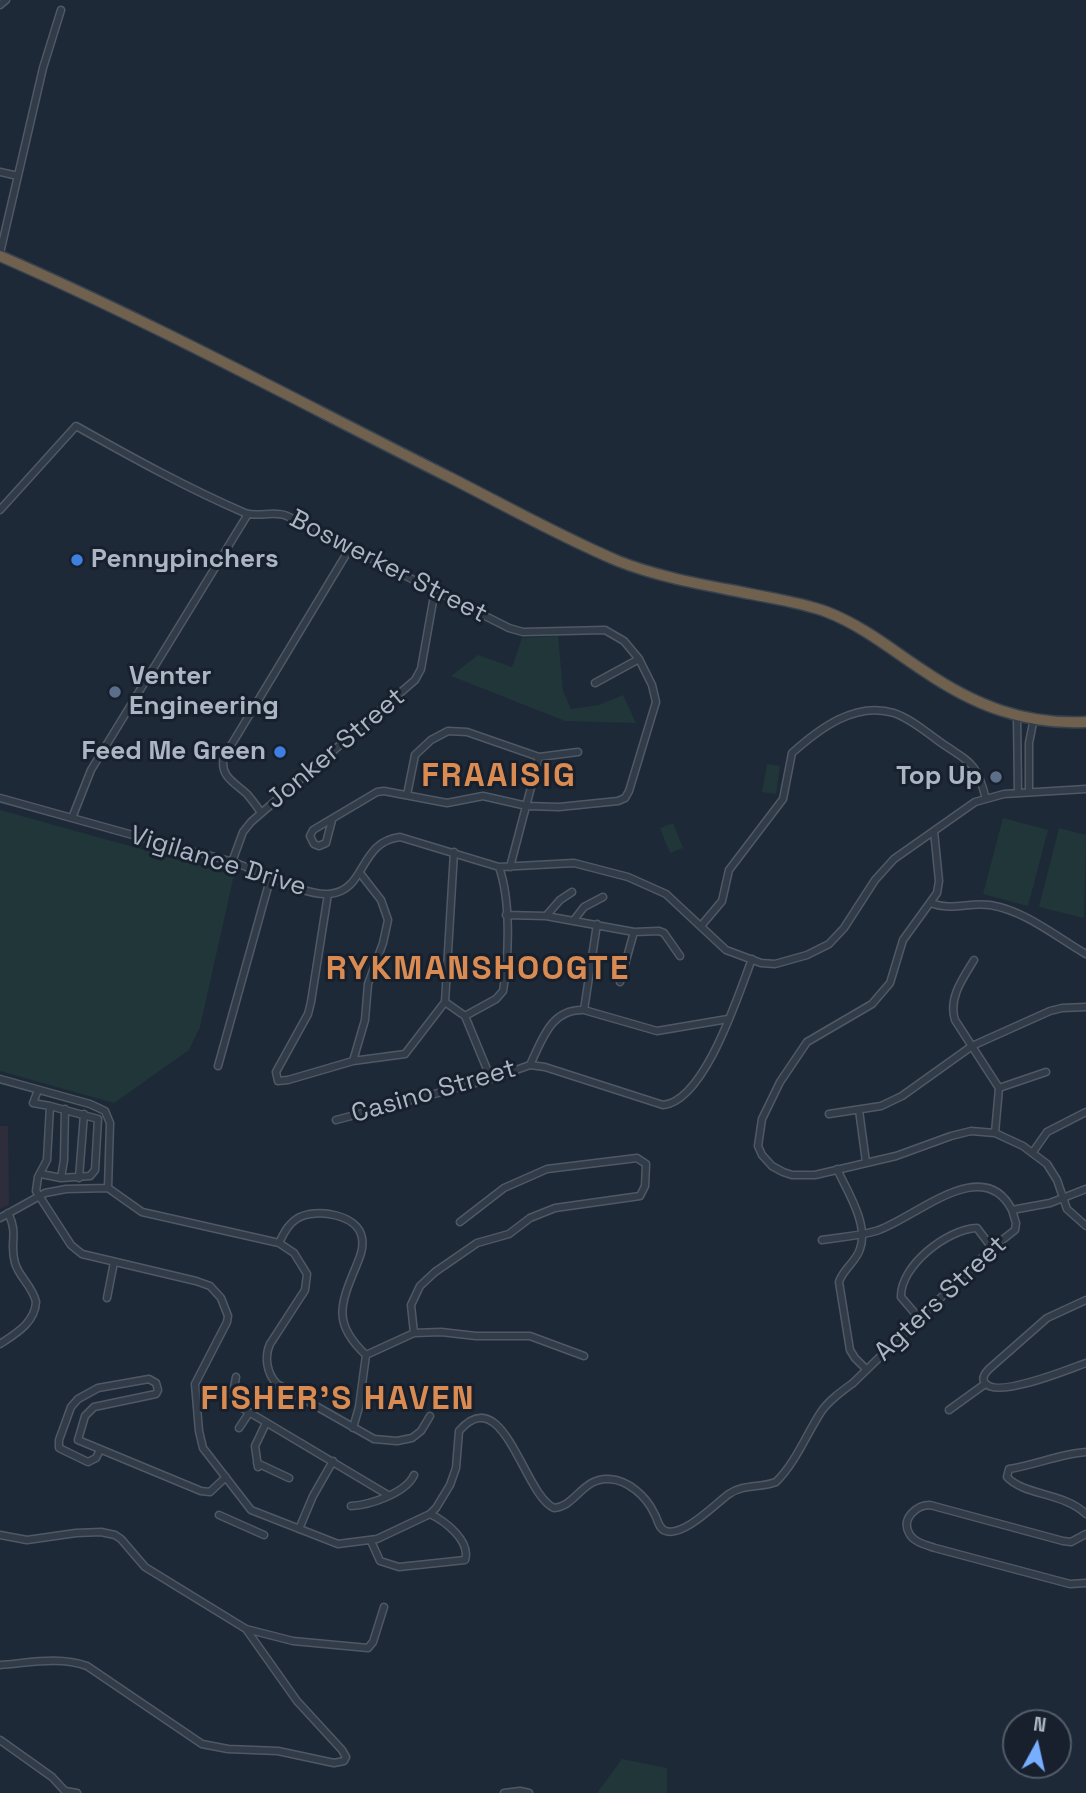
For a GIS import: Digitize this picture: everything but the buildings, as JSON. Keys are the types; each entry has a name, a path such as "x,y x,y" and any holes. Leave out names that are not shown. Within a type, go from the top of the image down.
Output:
{"highway":[{"path":"0,254 166,332 596,551 680,581 777,599 827,612 882,641 962,695 998,711 1034,718 1086,722"}],"street":[{"path":"0,5 6,0"},
{"path":"0,254 43,68 61,10"},
{"path":"0,172 18,176"},
{"name":"Boswerker Street","path":"0,510 76,426 248,514 280,513 509,628 523,632 605,630 624,641 639,659"},
{"path":"72,818 91,769 248,514"},
{"path":"261,813 248,795 226,775 223,769 224,757 350,548"},
{"name":"Jonker Street","path":"232,862 243,832 261,813 415,680 421,668 435,590"},
{"path":"331,820 377,792 447,803 489,796 527,806 576,806 618,801 629,791 656,702 652,685 639,659 596,683"},
{"path":"701,926 722,901 729,870 783,799 792,753 836,719 849,714 881,711 903,718 974,765 986,799"},
{"path":"1017,715 1018,793"},
{"path":"1029,792 1029,743 1034,718"},
{"path":"407,795 415,755 431,740 448,731 467,732 539,757 578,752"},
{"path":"510,867 539,757"},
{"name":"Vigilance Drive","path":"0,798 232,862 311,892 328,894 343,889 360,873 370,853 383,841 391,838 410,838 499,867 574,863 587,865 628,877 667,894 726,950 761,963 785,962 830,944 844,928 883,869 965,808 986,799 1018,793 1086,789"},
{"path":"934,831 939,881 937,893 903,940 890,983 872,1004 807,1042 780,1082 760,1124 758,1146 762,1156 772,1166 783,1172 802,1176 896,1156 971,1131 995,1133 1008,1137 1033,1152 1054,1172 1067,1209 1086,1226"},
{"path":"328,894 312,1002 276,1072 277,1079 281,1082 353,1061 400,1056 408,1052 445,1002 454,852"},
{"path":"465,1016 496,999 502,991 506,915 504,884 499,867"},
{"path":"353,1061 365,1020 368,984 383,943 387,920 381,901 360,873"},
{"path":"218,1066 271,876"},
{"path":"546,916 572,892"},
{"path":"574,920 584,907 603,897"},
{"path":"931,902 948,908 982,904 1001,908 1038,923 1086,954"},
{"path":"506,915 546,916 634,932 662,931 680,956"},
{"path":"597,925 584,1010 657,1031 728,1019"},
{"path":"620,982 634,932"},
{"path":"530,1065 545,1066 663,1105 669,1104 689,1092 702,1074 752,959"},
{"path":"974,960 961,980 952,1010 955,1020 999,1088 995,1133"},
{"path":"445,1002 465,1016 491,1079"},
{"path":"829,1114 881,1106 902,1096 972,1046 1050,1011 1086,1007"},
{"name":"Casino Street","path":"336,1120 491,1079 530,1065 556,1018 573,1010 584,1010"},
{"path":"999,1088 1046,1072"},
{"path":"0,1079 99,1107 107,1115 110,1123 108,1188"},
{"path":"38,1090 33,1103 96,1118 98,1125 94,1170 90,1177 61,1178 41,1174"},
{"path":"50,1106 47,1156 36,1183 38,1195 76,1250 89,1256 195,1281 210,1286 221,1298 228,1316 227,1322 195,1384 199,1431 203,1448 251,1510 338,1544 371,1541 430,1514 448,1524 467,1553 463,1561 394,1566 380,1561 371,1541"},
{"path":"61,1178 65,1109"},
{"path":"859,1110 866,1162"},
{"path":"1033,1152 1047,1132 1086,1112"},
{"path":"79,1178 83,1114"},
{"path":"414,1333 411,1305 420,1286 435,1272 477,1243 509,1234 530,1218 555,1208 640,1196 645,1186 646,1164 637,1158 548,1169 504,1188 460,1222"},
{"path":"837,1169 860,1222 862,1234 861,1248 841,1275 839,1282 850,1350 866,1368"},
{"path":"0,1218 38,1195 55,1190 108,1188 142,1212 279,1243 300,1259 307,1274 307,1283 303,1295 268,1348 270,1375 277,1384 374,1439 405,1440 417,1435 430,1416"},
{"path":"822,1240 876,1231 926,1203 965,1189 996,1190 1006,1199 1012,1210 1063,1199 1086,1189"},
{"name":"Agters Street","path":"430,1514 450,1485 459,1456 459,1431 468,1423 485,1416 502,1429 548,1506 559,1508 585,1486 605,1478 614,1479 631,1486 645,1500 661,1529 674,1531 711,1510 735,1490 776,1482 805,1442 821,1412 992,1248 1015,1230 1012,1210"},
{"path":"0,1344 28,1322 36,1308 29,1286 16,1265 13,1246 15,1228 8,1213"},
{"path":"279,1243 287,1228 312,1213 341,1218 358,1229 362,1235 362,1251 347,1286 343,1314 348,1336 366,1355"},
{"path":"919,1318 901,1297 901,1285 904,1276 939,1241 960,1231 977,1227 992,1248"},
{"path":"107,1298 114,1262"},
{"path":"985,1384 984,1375 989,1369 1047,1318 1086,1300"},
{"path":"366,1355 414,1333 530,1336 584,1356"},
{"path":"353,1428 359,1407 366,1355"},
{"path":"985,1384 1000,1389 1017,1386 1086,1363"},
{"path":"236,1377 233,1402 388,1495"},
{"path":"78,1440 89,1410 99,1405 156,1394 156,1383 149,1379 94,1390 73,1404 61,1433 59,1448 80,1459 93,1461 100,1450"},
{"path":"949,1410 985,1384"},
{"path":"239,1428 249,1413"},
{"path":"266,1423 255,1446 258,1465 289,1478"},
{"path":"61,1433 203,1492 210,1492 226,1476"},
{"path":"1086,1452 1009,1469 1007,1474 1008,1479 1014,1483 1069,1501 1086,1514"},
{"path":"299,1529 313,1496 333,1461"},
{"path":"351,1506 366,1504 388,1495 408,1485 414,1475"},
{"path":"1086,1534 1071,1542 1063,1541 925,1505 915,1509 907,1527 909,1535 916,1541 934,1548 1070,1584 1086,1583"},
{"path":"241,1525 251,1510"},
{"path":"219,1515 264,1535"},
{"path":"0,1535 17,1540 76,1533 101,1532 114,1535 121,1539 145,1567 246,1629 293,1641 364,1648 373,1642 384,1607"},
{"path":"0,1665 64,1660 77,1662 87,1666 202,1744 228,1749 278,1751 334,1763 344,1760 342,1750 297,1701 246,1629"},
{"path":"0,1740 51,1777 64,1792 77,1793"},
{"path":"504,1793 529,1793"}],"shaded area":[{"path":"0,1126 8,1126 9,1205 0,1209"}],"green space":[{"path":"558,636 563,691 571,709 599,705 623,695 636,723 565,721 451,676 478,655 512,667 522,638"},
{"path":"767,764 780,766 776,794 762,792"},
{"path":"0,810 234,875 200,1027 189,1050 114,1103 0,1071"},
{"path":"1003,818 1048,830 1028,906 983,894"},
{"path":"673,823 683,848 670,853 660,828"},
{"path":"1059,828 1086,835 1084,918 1039,907"},
{"path":"622,1759 667,1768 667,1793 597,1793"}],"place":[{"name":"Pennypinchers","path":"77,560"},
{"name":"Venter Engineering","path":"115,692"},
{"name":"Feed Me Green","path":"280,752"},
{"name":"Top Up","path":"996,777"}],"district":[{"name":"FRAAISIG","path":"499,777"},
{"name":"RYKMANSHOOGTE","path":"478,970"},
{"name":"FISHER'S HAVEN","path":"338,1400"}]}
